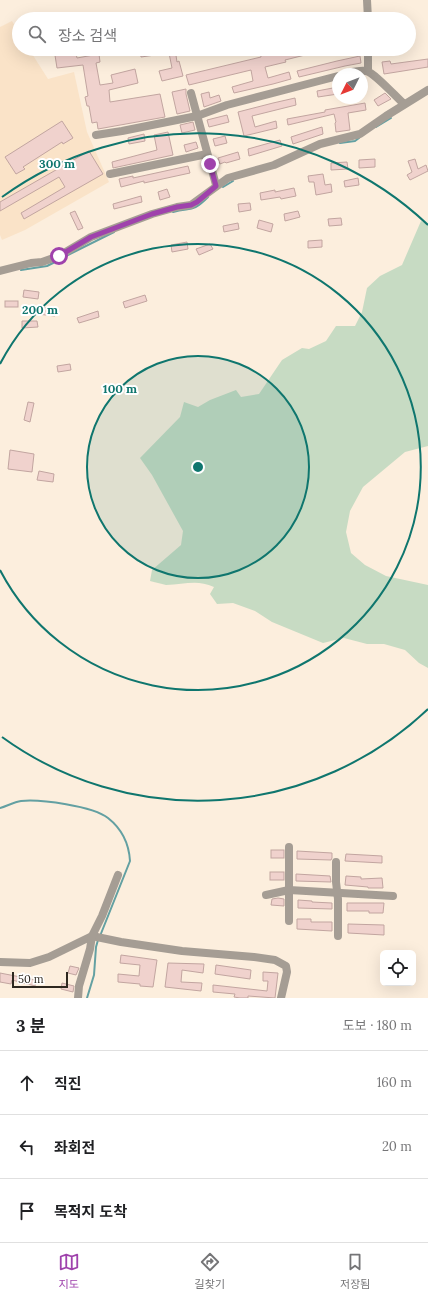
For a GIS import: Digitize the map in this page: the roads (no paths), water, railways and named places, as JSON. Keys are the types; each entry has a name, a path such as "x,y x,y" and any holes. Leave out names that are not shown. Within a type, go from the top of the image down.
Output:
{"street":[{"path":"367,0 368,12"},
{"path":"368,56 368,68"},
{"path":"368,71 380,80 404,104"},
{"path":"96,135 197,116 227,105 332,77"},
{"path":"0,271 31,263 42,262 59,256 91,237 152,214 191,205 228,178 274,164 320,144 360,134 404,104 428,90"},
{"path":"191,93 216,186"},
{"path":"110,174 207,154"},
{"path":"289,847 289,921"},
{"path":"336,862 338,936"},
{"path":"78,998 79,986 90,949 92,936 102,916 118,875"},
{"path":"266,895 288,890 394,896"},
{"path":"0,962 30,963 92,936 182,951 275,960 286,966 287,972 282,998"}],"waterway":[{"path":"376,127 391,118"},
{"path":"340,143 355,141 359,138"},
{"path":"223,187 233,181"},
{"path":"173,212 192,209 208,197"},
{"path":"64,257 114,232"},
{"path":"21,270 47,266 57,261"},
{"path":"0,808 21,801 40,801 66,804 101,814 113,822 121,832 128,849 130,861 100,936"},
{"path":"87,998 94,975 98,940"}]}
